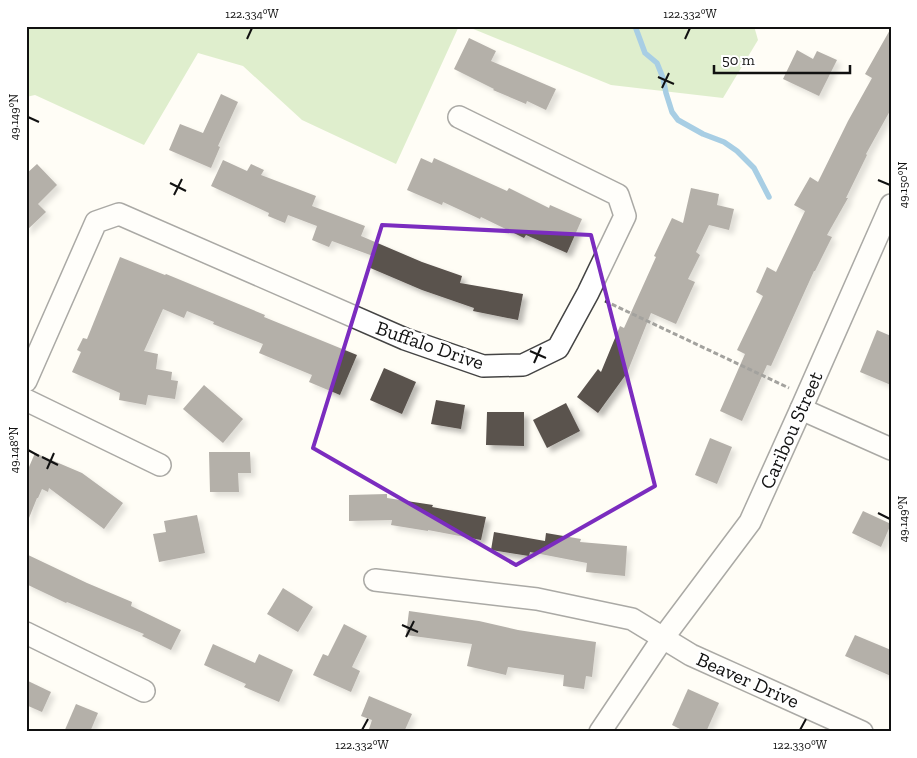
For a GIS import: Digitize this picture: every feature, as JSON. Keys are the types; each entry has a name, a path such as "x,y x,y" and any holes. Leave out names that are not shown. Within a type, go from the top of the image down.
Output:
{"street":[{"name":"Buffalo Drive","path":"26,381 96,222 119,214 405,339 483,366 523,365 558,348 588,293 624,216 618,195 459,117"},
{"name":"Caribou Street","path":"600,732 663,638 750,522 891,205"},
{"path":"26,400 160,465"},
{"path":"801,409 891,449"},
{"path":"375,580 538,599 632,619 663,638"},
{"path":"26,633 144,691"},
{"name":"Beaver Drive","path":"663,638 691,655 862,732"}],"path":[{"path":"598,298 791,389"}],"highlighted area":[{"path":"382,225 591,235 655,486 516,565 313,448"}],"green space":[{"path":"26,26 459,26 396,164 302,120 243,66 198,53 144,145 35,95 26,97"},
{"path":"466,26 754,26 758,40 723,98 611,85"}],"building":[{"path":"891,28 891,109 866,154 846,198 848,198 827,235 832,237 814,271 771,366 767,365 742,421 720,411 745,354 737,350 763,296 756,292 767,267 776,272 805,211 794,205 810,177 818,182 872,78 865,74"},
{"path":"469,38 496,51 491,61 556,89 546,110 527,101 526,104 493,90 454,69"},
{"path":"797,50 813,59 817,51 837,60 819,96 783,79"},
{"path":"221,94 238,102 218,146 220,147 211,168 169,150 180,124 203,133"},
{"path":"421,158 432,163 434,158 507,191 509,188 549,208 550,205 582,219 567,253 526,235 524,238 481,217 480,219 443,202 442,205 407,190"},
{"path":"223,160 247,171 251,164 264,170 261,175 316,196 312,206 365,226 361,236 422,262 462,276 460,283 523,294 518,320 473,311 474,308 422,290 368,267 373,256 332,241 329,247 312,240 317,226 288,215 285,223 268,216 269,213 211,186"},
{"path":"37,164 57,185 38,204 46,212 26,231 26,174"},
{"path":"691,188 719,194 717,205 734,209 729,230 709,225 696,252 700,255 688,279 695,282 676,324 651,313 627,373 598,413 577,397 598,369 601,372 620,326 624,328 672,218 683,223"},
{"path":"120,257 166,274 357,355 340,395 309,382 312,375 259,353 263,344 213,324 214,322 187,311 184,318 163,309 144,351 158,354 156,369 172,372 171,380 178,381 175,399 148,395 146,405 119,400 120,393 72,372 81,352 77,350 83,338 87,339"},
{"path":"877,330 891,336 891,385 860,372"},
{"path":"384,368 416,382 402,414 370,400"},
{"path":"204,385 243,419 223,443 183,409"},
{"path":"436,400 465,405 461,429 431,424"},
{"path":"566,403 580,431 547,448 533,420"},
{"path":"487,412 524,412 524,446 486,445"},
{"path":"710,438 732,447 717,484 695,475"},
{"path":"209,452 250,452 251,473 238,473 239,492 210,492"},
{"path":"35,453 82,473 123,503 104,529 49,488 48,492 42,489 26,523 26,474"},
{"path":"387,494 387,498 433,505 432,507 486,517 481,540 391,525 392,520 349,521 349,495"},
{"path":"863,511 891,524 881,547 852,533"},
{"path":"197,515 205,553 159,562 153,534 166,532 164,521"},
{"path":"494,532 545,541 546,533 581,539 580,542 627,546 625,576 586,572 587,563 530,552 529,556 491,550"},
{"path":"26,554 132,602 131,606 181,630 171,650 142,636 144,634 66,603 26,584"},
{"path":"283,588 313,607 298,632 267,614"},
{"path":"409,611 479,621 518,630 596,642 592,677 586,676 584,689 563,686 564,675 508,667 506,675 467,666 472,644 406,635"},
{"path":"344,624 367,636 352,667 360,671 351,692 313,675 323,654 328,656"},
{"path":"855,635 891,650 891,676 845,656"},
{"path":"213,644 255,663 259,654 293,670 279,702 244,687 246,684 204,665"},
{"path":"26,680 51,692 42,712 26,705"},
{"path":"688,689 719,703 706,732 686,732 672,725"},
{"path":"369,696 412,714 404,732 368,732 372,720 361,716"},
{"path":"76,704 98,713 90,732 64,732"}],"waterway":[{"path":"635,26 645,53 657,63 672,112 678,120 703,134 724,142 737,151 754,168 769,197"}]}
